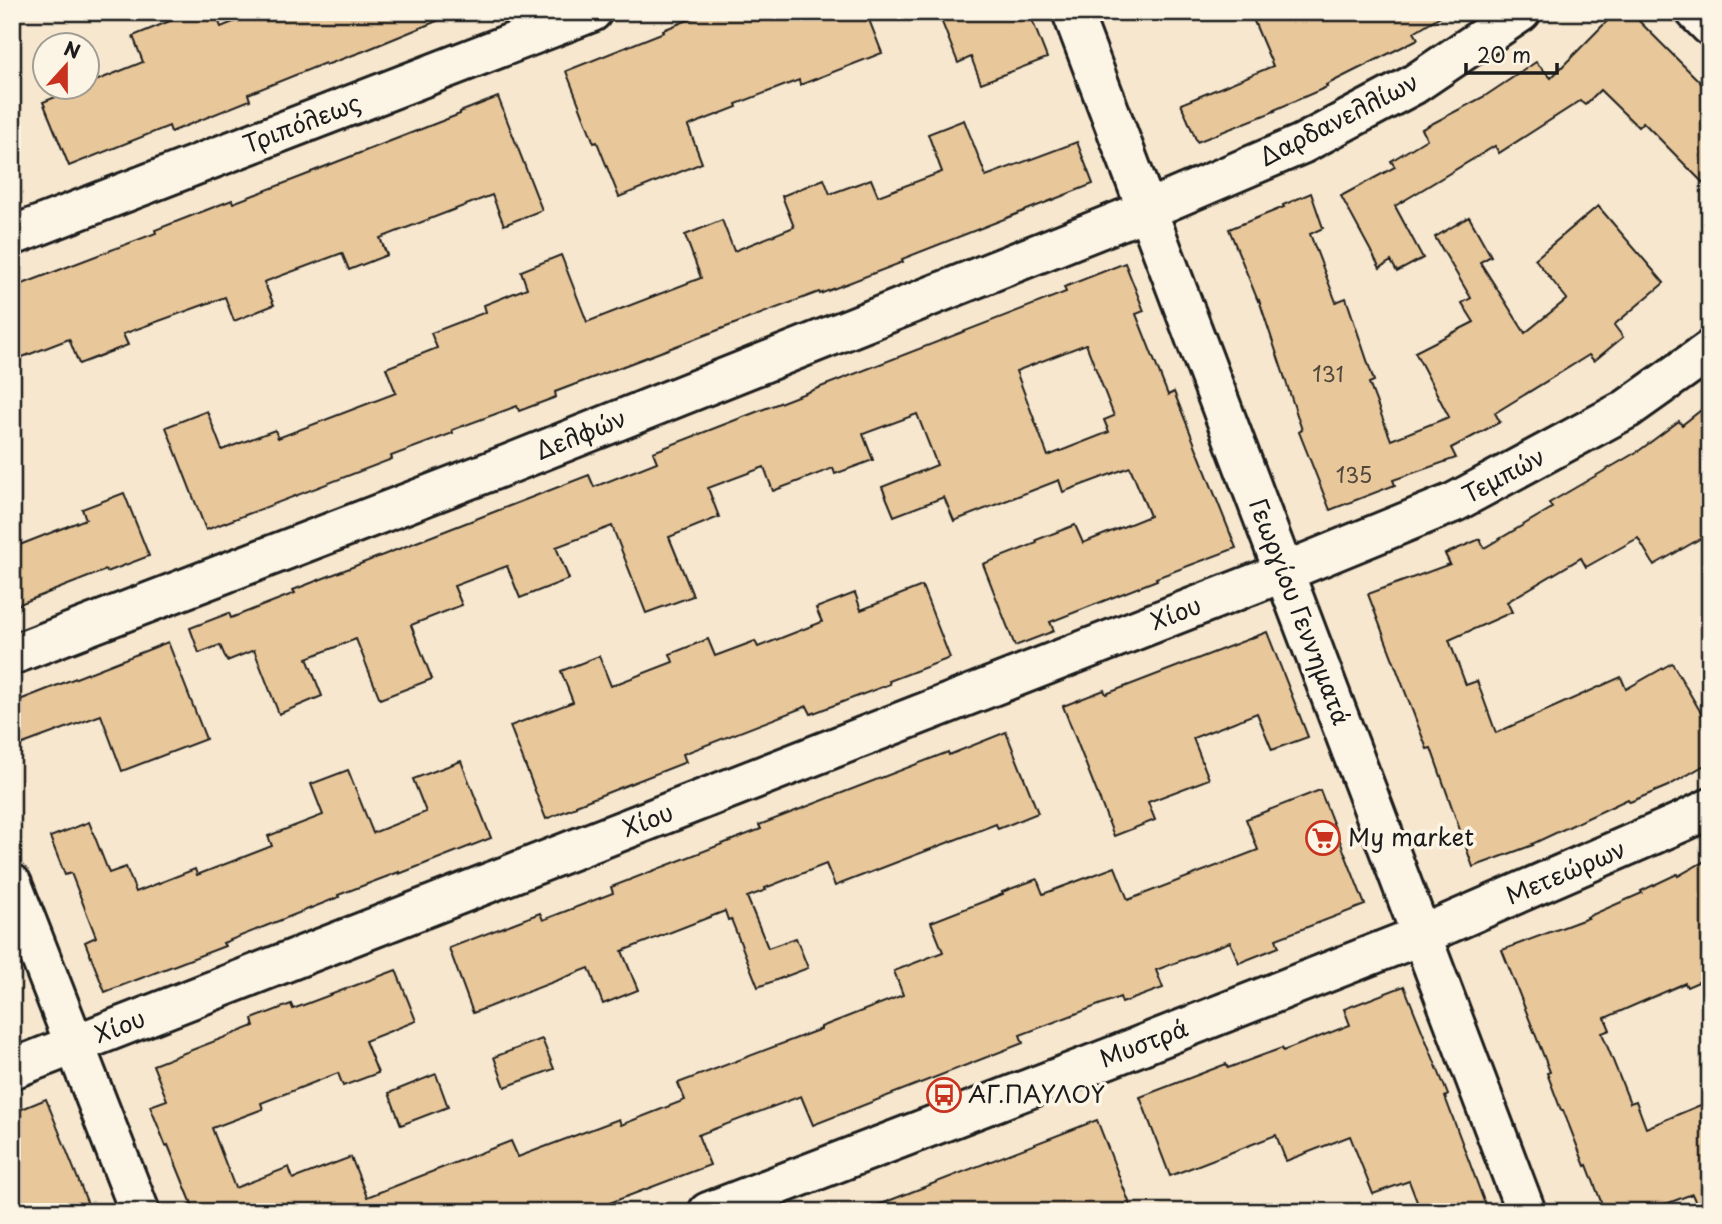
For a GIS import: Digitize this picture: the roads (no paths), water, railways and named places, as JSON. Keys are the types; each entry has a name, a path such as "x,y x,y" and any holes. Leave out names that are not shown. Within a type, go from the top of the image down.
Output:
{"street":[{"name":"Τριπόλεως","path":"12,236 592,12"},
{"name":"Γεωργίου Γεννηματά","path":"1072,12 1526,1212"},
{"name":"Δαρδανελλίων","path":"1147,209 1327,131 1413,85 1521,12"},
{"path":"1696,12 1710,26"},
{"name":"Δελφών","path":"12,655 509,464 1147,209"},
{"name":"Τεμπών","path":"1284,572 1455,502 1627,410 1710,350"},
{"name":"Χίου","path":"12,1069 1284,572"},
{"name":"Μετεώρων","path":"1422,935 1710,808"},
{"path":"12,884 140,1212"},
{"name":"Μυστρά","path":"708,1212 1422,935"}],"place":[{"name":"My market","path":"1323,838"},
{"name":"ΑΓ.ΠΑΥΛΟΥ","path":"944,1095"}]}
